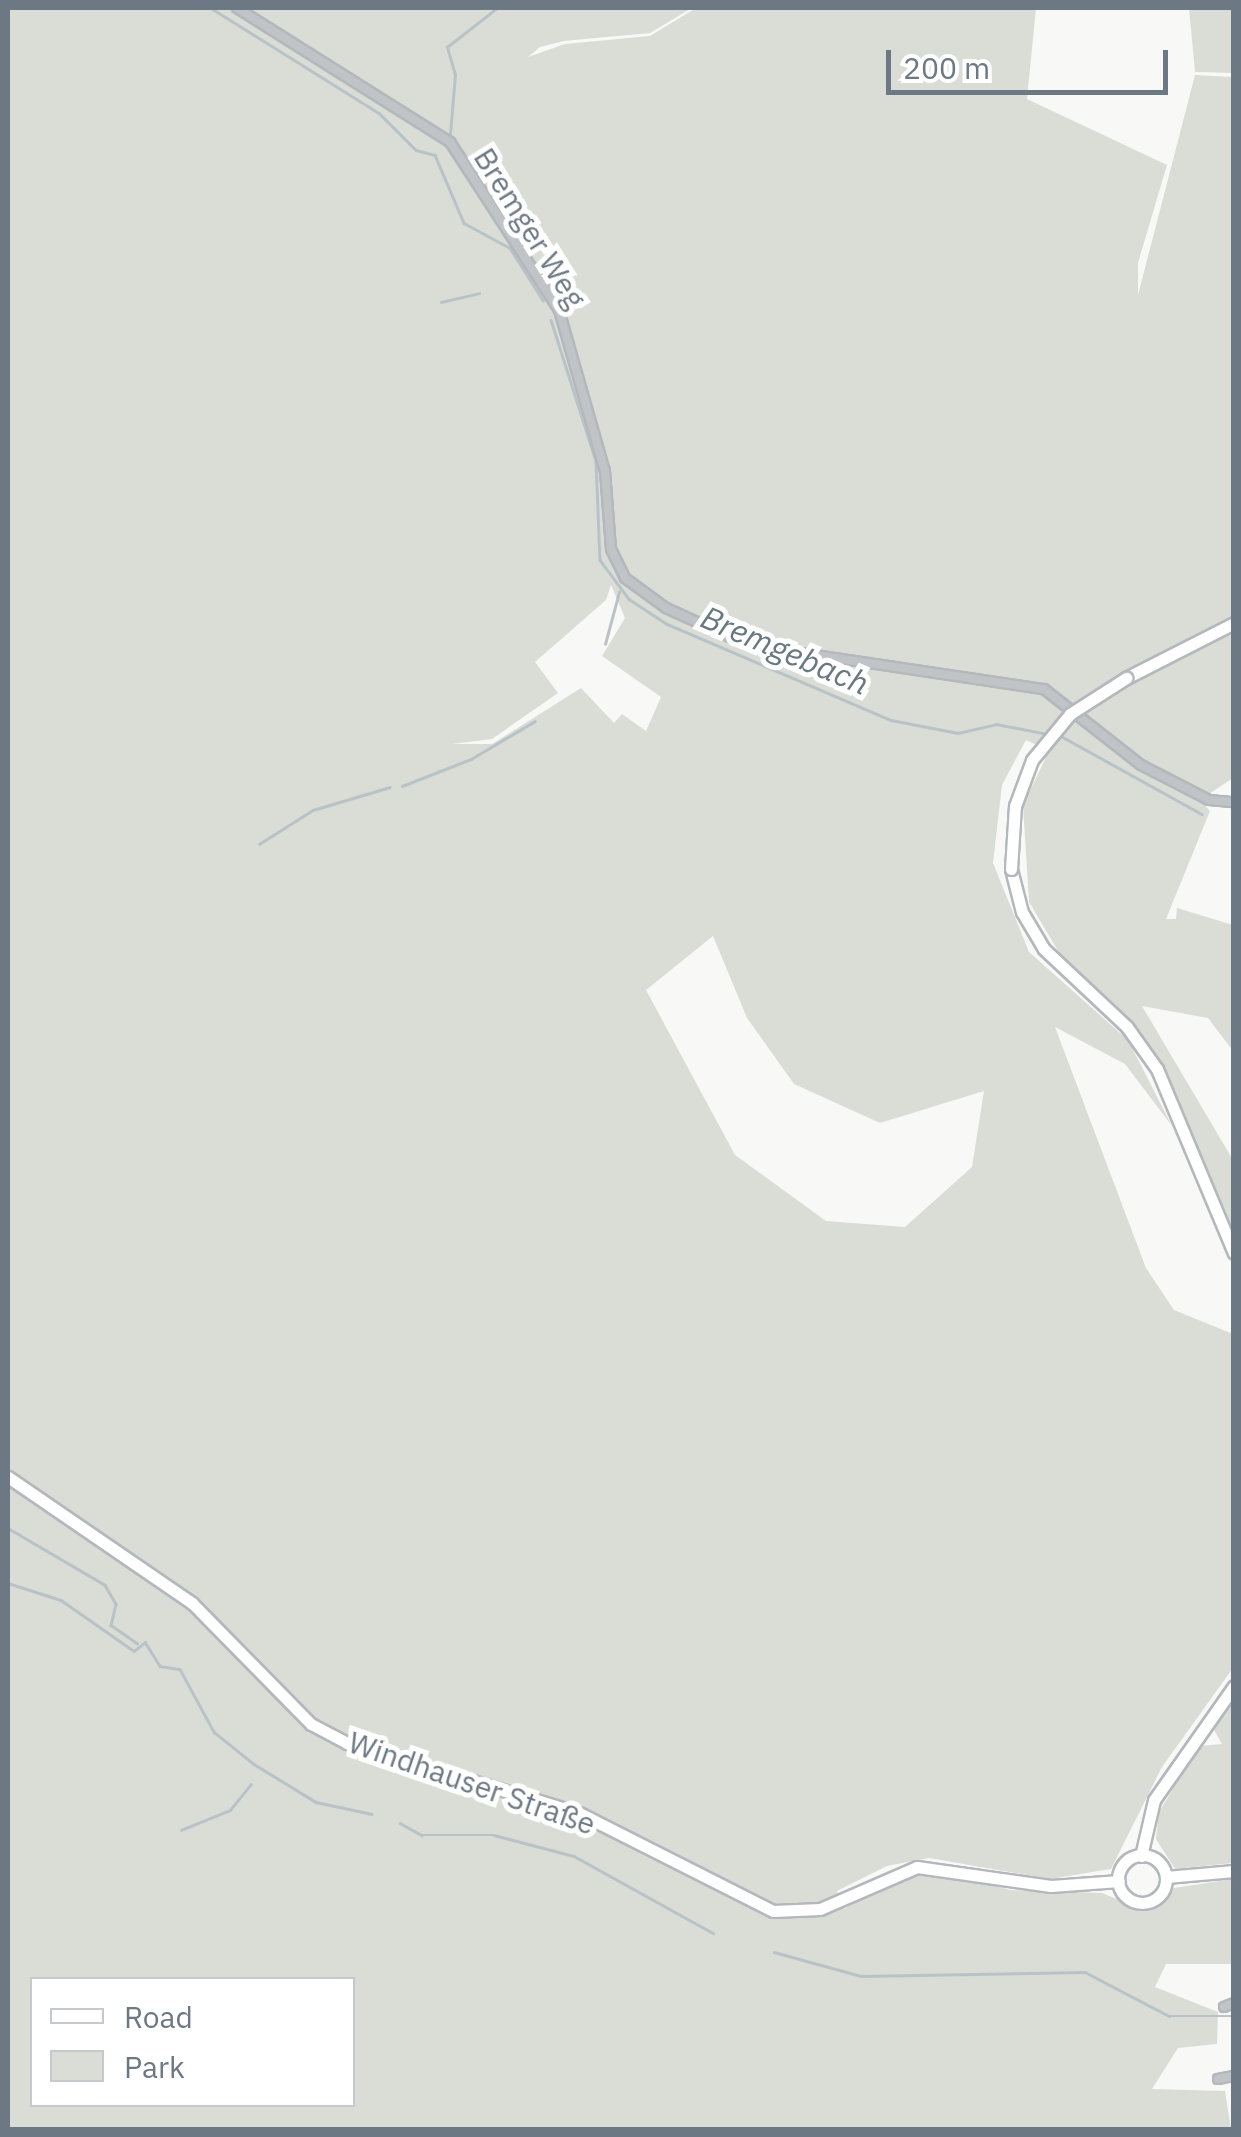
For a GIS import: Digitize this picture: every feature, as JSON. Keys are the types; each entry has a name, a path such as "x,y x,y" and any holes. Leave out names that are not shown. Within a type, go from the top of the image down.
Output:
{"main road":[{"path":"1234,624 1126,678 1070,714 1032,760 1014,806 1011,869 1022,912 1044,949 1127,1027 1157,1069 1234,1252"},
{"name":"Windhauser Straße","path":"8,1477 192,1603 311,1724 348,1743 578,1814 773,1911 820,1909 917,1867 1051,1886 1119,1882 1131,1900 1147,1903 1162,1894 1166,1877 1234,1871"},
{"path":"1141,1856 1154,1800 1234,1686"},
{"path":"1119,1882 1122,1866 1141,1856 1158,1861 1166,1877"}],"street":[{"name":"Bremger Weg","path":"236,8 450,142 559,310 605,471 611,549 625,578 666,608 748,645 1044,688 1141,766 1209,800 1234,802"},
{"path":"1224,2007 1234,2003"},
{"path":"1218,2079 1234,2076"}],"green space":[{"path":"8,8 692,8 650,33 564,41 540,47 528,57 565,44 650,36 696,8 1036,8 1027,99 1167,165 1138,263 1138,295 1195,75 1233,77 1233,778 1200,800 1210,811 1166,919 1176,919 1177,908 1233,925 1233,1051 1208,1018 1142,1006 1233,1160 1233,1235 1158,1058 1061,956 1029,902 1023,805 1049,751 1026,740 1002,785 993,863 1029,952 1128,1040 1172,1126 1125,1064 1055,1027 1146,1268 1174,1310 1233,1334 1233,1668 1162,1767 1111,1869 1050,1879 929,1858 887,1866 837,1891 844,1909 884,1885 925,1872 956,1874 1010,1890 1102,1893 1143,1910 1174,1888 1233,1879 1233,1964 1166,1964 1155,1987 1218,2012 1217,2044 1178,2048 1152,2089 1225,2091 1231,2129 8,2130","holes":["611,585 625,618 602,656 661,697 646,731 622,714 614,723 581,688 492,744 452,744 492,739 558,693 535,662 606,600","713,936 747,1018 794,1084 880,1123 984,1091 972,1167 905,1227 826,1221 735,1155 646,990"]},
{"path":"1189,8 1233,8 1233,73 1195,72"},
{"path":"1233,1695 1233,1863 1175,1869 1156,1839 1159,1812 1199,1746 1222,1744 1213,1728"}],"waterway":[{"name":"Bremgebach","path":"211,8 379,113 416,150 435,155 464,223 510,248 543,300"},
{"path":"450,134 455,75 447,47 497,8"},
{"path":"441,302 479,293"},
{"path":"551,320 596,461 600,560 629,599 667,624 891,720 958,733 996,724 1048,734"},
{"path":"605,644 619,592"},
{"path":"402,786 471,759 535,721"},
{"name":"Bremgebach","path":"1061,736 1202,814"},
{"path":"259,844 313,810 390,787"},
{"path":"8,1528 105,1585 116,1604 111,1625 137,1643"},
{"path":"8,1583 61,1600 134,1651 145,1642 160,1666 180,1669 214,1732 254,1764 316,1802 372,1814"},
{"path":"181,1830 230,1810 251,1784"},
{"path":"400,1823 422,1835 494,1835 574,1856 713,1933"},
{"path":"774,1952 861,1976 1085,1972 1169,2016 1234,2016"}]}
